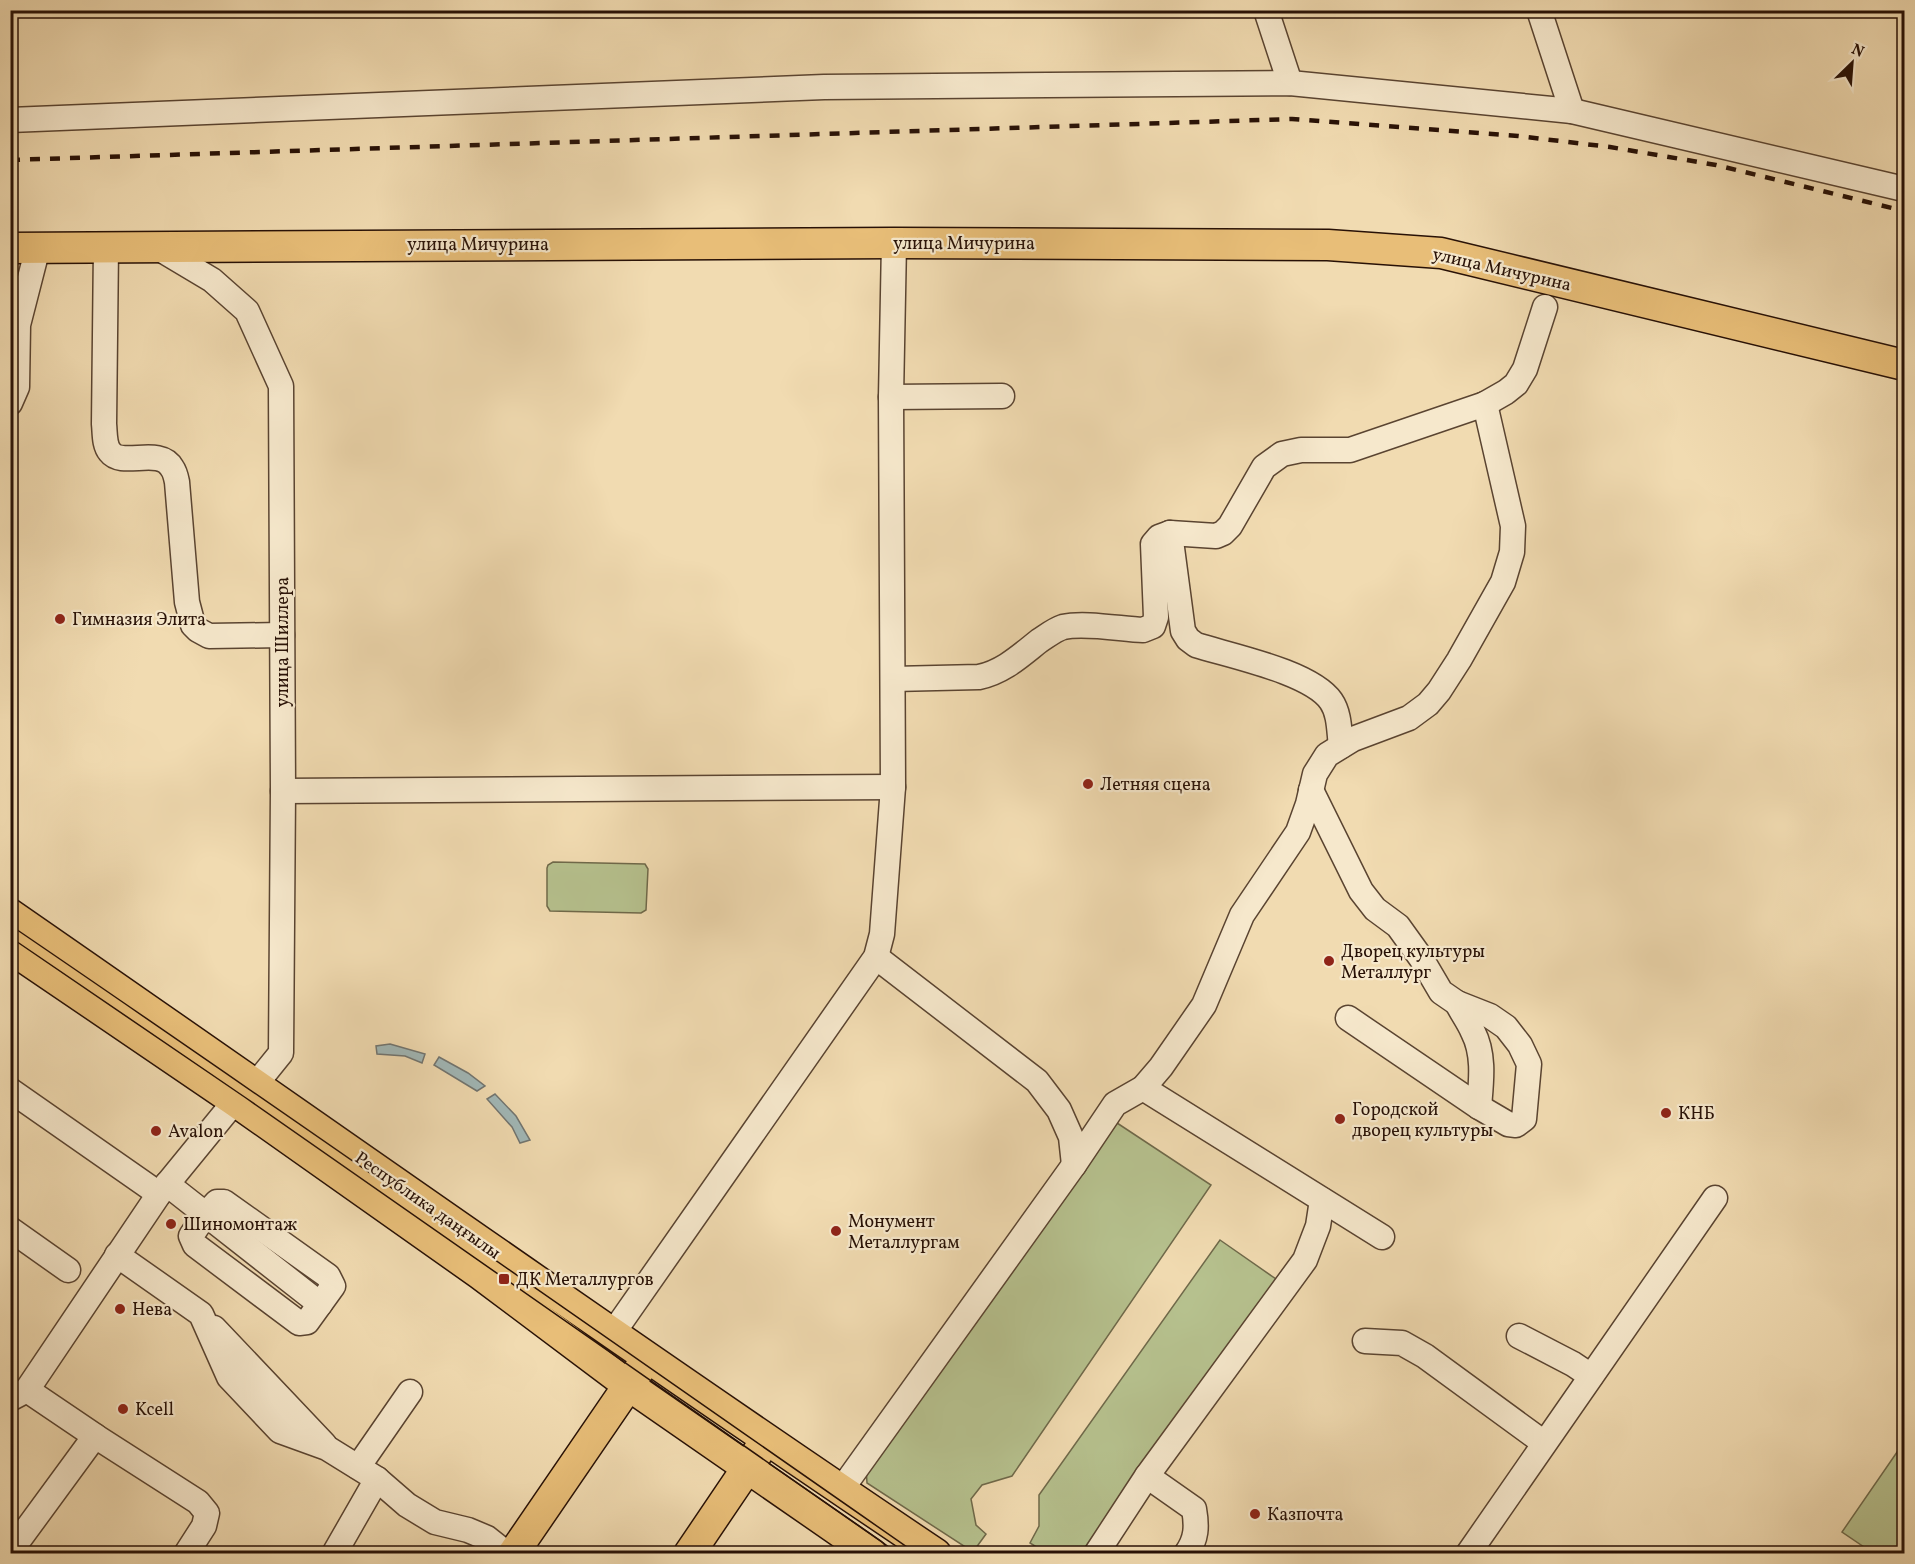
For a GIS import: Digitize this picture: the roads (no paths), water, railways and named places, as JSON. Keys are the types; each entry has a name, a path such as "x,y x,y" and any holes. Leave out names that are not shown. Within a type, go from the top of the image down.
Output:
{"main road":[{"name":"улица Мичурина","path":"24,247 894,243 1329,245 1441,254 1905,365"},
{"name":"Республика даңғылы","path":"10,914 628,1385 872,1554"},
{"name":"Республика даңғылы","path":"10,948 245,1092 495,1253 936,1554"},
{"path":"513,1554 648,1357"},
{"path":"689,1554 768,1439"}],"street":[{"path":"1266,10 1290,83"},
{"path":"1539,10 1572,111"},
{"path":"10,120 824,87 1290,83 1572,111 1905,189"},
{"path":"613,1333 876,957 882,934 893,787 891,397 894,243"},
{"name":"улица Шиллера","path":"19,1394 163,1189 281,1053 283,791 281,386 248,311 212,280 155,246"},
{"path":"10,403 17,387 18,325 24,247"},
{"path":"106,247 105,442 110,452 117,458 162,459 172,467 177,482 187,602 193,625 209,636 282,635"},
{"path":"893,679 979,677 993,674 1050,633 1063,627 1080,625 1143,630 1153,626 1156,617 1153,544 1159,537 1170,533 1216,536 1223,533 1230,526 1264,466 1282,454 1301,450 1350,450 1485,404 1516,384 1525,369 1545,307"},
{"path":"891,397 1002,396"},
{"path":"841,1490 1074,1166 1115,1104 1143,1088 1161,1067 1204,1005 1242,915 1298,832 1315,774 1327,755 1353,739 1409,718 1428,705 1459,660 1503,582 1512,552 1514,526 1485,404"},
{"path":"1170,533 1183,631 1188,639 1196,645 1295,675 1320,690 1337,712 1341,746"},
{"path":"283,791 893,787"},
{"path":"1311,790 1361,891 1376,909 1398,926 1421,958 1441,992 1457,1003 1490,1016 1506,1027 1520,1045 1529,1064 1524,1119 1516,1125 1508,1124 1479,1107 1348,1018"},
{"path":"876,957 1037,1081 1059,1110 1071,1137 1074,1166"},
{"path":"1457,1003 1475,1034 1480,1055 1482,1074 1479,1107"},
{"path":"1143,1088 1382,1237"},
{"path":"10,1090 205,1215"},
{"path":"1468,1554 1715,1198"},
{"path":"1096,1554 1147,1476 1305,1260 1318,1226 1322,1200"},
{"path":"217,1202 224,1203 328,1276 333,1286 307,1322 299,1323 195,1245 191,1236 205,1215 217,1202"},
{"path":"10,1228 68,1270"},
{"path":"117,1255 201,1314 229,1377 280,1431 327,1448 367,1473 407,1505 435,1522 468,1530 487,1538 507,1554"},
{"path":"1519,1336 1591,1376"},
{"path":"1365,1341 1402,1343 1425,1356 1544,1443"},
{"path":"334,1554 367,1473 410,1392"},
{"path":"19,1394 95,1436 198,1502 207,1513 204,1526 186,1554"},
{"path":"10,1552 95,1436"},
{"path":"1147,1476 1194,1509 1197,1527 1191,1547 1186,1554"}],"water":[{"path":"390,1044 425,1054 422,1063 405,1056 377,1054 376,1046"},
{"path":"439,1057 468,1073 485,1086 477,1091 434,1065"},
{"path":"495,1094 516,1116 530,1140 520,1143 512,1127 487,1099"}],"tram line":[{"path":"10,925 917,1554"},
{"path":"10,937 246,1098 899,1554"}],"railway":[{"path":"10,160 1292,119 1518,136 1610,147 1716,165 1904,211"}],"place":[{"name":"Гимназия Элита","path":"60,619"},
{"name":"Летняя сцена","path":"1088,784"},
{"name":"Дворец культуры Металлург","path":"1329,961"},
{"name":"КНБ","path":"1666,1113"},
{"name":"Городской дворец культуры","path":"1340,1119"},
{"name":"Avalon","path":"156,1131"},
{"name":"Шиномонтаж","path":"171,1224"},
{"name":"Монумент Металлургам","path":"836,1231"},
{"name":"ДК Металлургов","path":"504,1279"},
{"name":"Нева","path":"120,1309"},
{"name":"Kcell","path":"123,1409"},
{"name":"Казпочта","path":"1255,1514"}]}
